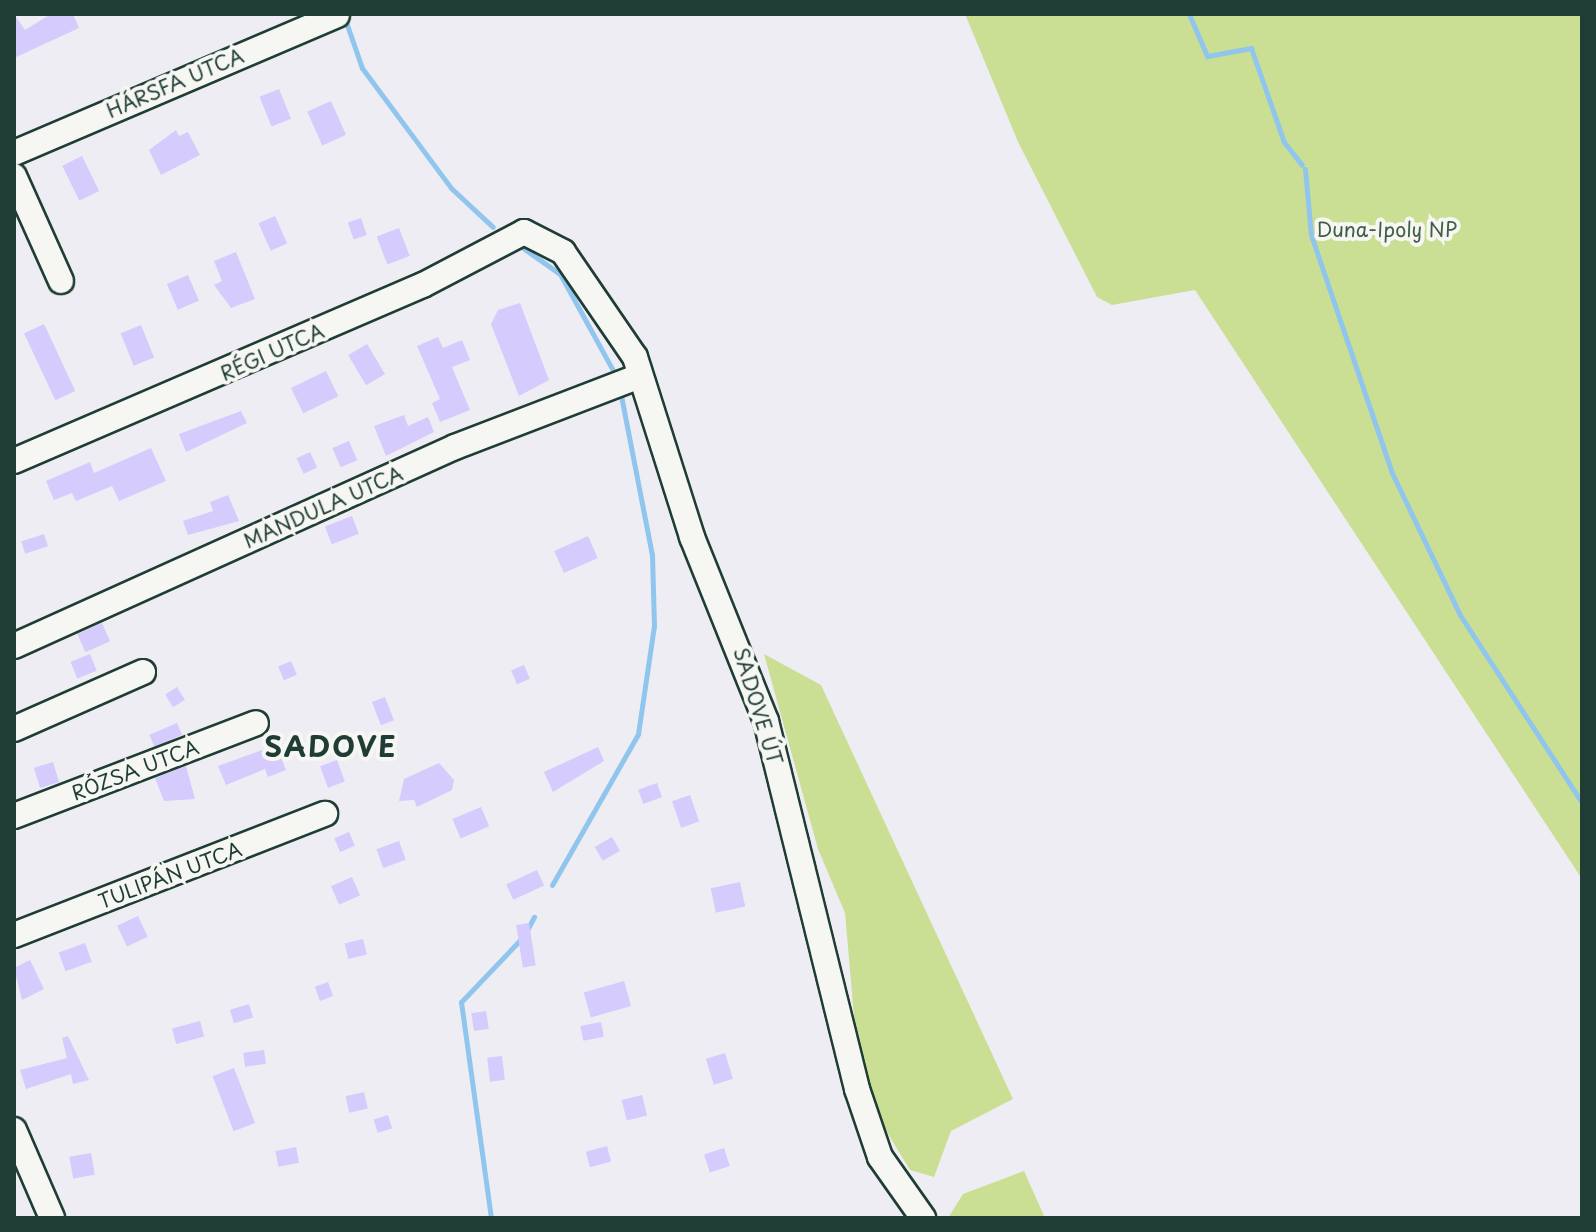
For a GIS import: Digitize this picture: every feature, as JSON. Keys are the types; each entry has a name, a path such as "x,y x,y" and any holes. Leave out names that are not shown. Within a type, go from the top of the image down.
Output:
{"street":[{"name":"HÁRSFA UTCA","path":"14,153 337,15"},
{"path":"14,176 61,281"},
{"name":"SADOVE ÚT","path":"524,232 563,252 619,326 766,721 861,1102 880,1157 923,1218"},
{"name":"RÉGI UTCA","path":"14,461 423,285 524,232"},
{"name":"MANDULA UTCA","path":"14,646 455,447 637,377"},
{"path":"14,729 143,672"},
{"name":"RÓZSA UTCA","path":"14,816 256,723"},
{"name":"TULIPÁN UTCA","path":"14,935 325,814"},
{"path":"14,1130 52,1218"}],"green space":[{"name":"Duna-Ipoly NP","path":"965,14 1582,14 1582,879 1195,290 1112,305 1097,297 1018,142"},
{"path":"764,654 821,685 1013,1099 951,1131 934,1177 910,1170 882,1124 857,1051 845,913 818,849"},
{"path":"1024,1171 1045,1218 948,1218 963,1194"}],"building":[{"path":"14,14 25,30 51,14 73,14 79,28 14,58"},
{"path":"279,89 291,119 272,127 260,97"},
{"path":"331,101 346,135 322,145 307,112"},
{"path":"176,130 179,136 188,132 200,155 161,175 149,150"},
{"path":"82,156 99,191 79,201 62,166"},
{"path":"275,216 287,243 271,251 259,223"},
{"path":"361,218 367,235 354,240 348,223"},
{"path":"399,228 410,256 387,265 377,237"},
{"path":"236,252 255,299 231,308 214,285 222,281 214,261"},
{"path":"188,275 199,301 178,310 167,284"},
{"path":"520,303 549,380 519,396 491,324 498,310"},
{"path":"44,324 75,391 55,400 24,333"},
{"path":"141,325 154,357 134,366 121,333"},
{"path":"438,337 443,348 462,340 470,360 452,367 470,410 440,422 432,403 440,399 417,346"},
{"path":"367,344 385,374 366,385 348,355"},
{"path":"326,371 338,396 303,413 291,388"},
{"path":"241,411 247,423 186,452 179,434"},
{"path":"404,415 408,426 428,417 434,432 386,456 374,426"},
{"path":"349,441 357,460 341,467 332,448"},
{"path":"151,448 166,481 119,501 112,486 76,501 72,493 54,500 46,481 90,462 94,473"},
{"path":"310,452 317,467 304,474 296,458"},
{"path":"228,495 239,521 188,535 183,521 213,511 210,502"},
{"path":"352,516 359,534 332,544 325,526"},
{"path":"44,534 48,546 25,554 21,541"},
{"path":"588,536 598,558 564,573 554,551"},
{"path":"102,623 110,641 85,652 77,634"},
{"path":"90,654 97,671 77,679 71,662"},
{"path":"291,661 297,675 284,680 278,666"},
{"path":"524,665 530,679 517,684 511,670"},
{"path":"177,687 185,700 173,707 165,694"},
{"path":"385,697 394,720 381,725 372,702"},
{"path":"177,723 182,735 154,747 149,735"},
{"path":"276,745 286,770 268,777 265,769 226,785 218,766"},
{"path":"598,747 604,761 553,792 544,772"},
{"path":"337,760 345,782 328,788 320,766"},
{"path":"53,762 59,782 40,788 34,768"},
{"path":"439,763 454,780 452,790 417,807 414,800 399,801 404,779"},
{"path":"186,766 195,799 164,801 155,778"},
{"path":"657,783 662,797 643,804 638,790"},
{"path":"690,795 699,821 681,828 672,801"},
{"path":"481,807 489,826 461,838 452,819"},
{"path":"349,832 355,846 340,852 334,838"},
{"path":"612,837 620,851 603,861 595,847"},
{"path":"399,841 406,860 383,868 376,849"},
{"path":"537,870 544,885 513,900 506,884"},
{"path":"352,877 360,895 339,905 331,886"},
{"path":"740,882 745,906 716,913 711,888"},
{"path":"138,916 148,937 127,947 117,926"},
{"path":"529,923 536,965 523,968 516,925"},
{"path":"363,939 367,955 348,959 345,944"},
{"path":"85,943 92,962 66,971 59,953"},
{"path":"30,960 44,989 22,1000 14,968"},
{"path":"624,981 631,1006 591,1018 584,993"},
{"path":"328,982 333,996 320,1001 315,987"},
{"path":"249,1004 253,1017 234,1023 230,1010"},
{"path":"486,1011 489,1029 474,1031 471,1013"},
{"path":"200,1021 204,1036 176,1044 172,1029"},
{"path":"601,1022 604,1037 583,1041 580,1026"},
{"path":"68,1036 89,1080 73,1084 71,1074 26,1089 20,1070 67,1058 62,1038"},
{"path":"264,1050 266,1064 245,1067 243,1053"},
{"path":"725,1053 733,1079 714,1085 706,1059"},
{"path":"502,1056 505,1080 490,1082 487,1058"},
{"path":"234,1068 255,1123 234,1131 213,1076"},
{"path":"364,1092 368,1109 349,1113 345,1096"},
{"path":"642,1095 647,1115 627,1120 622,1100"},
{"path":"388,1115 392,1128 378,1133 374,1119"},
{"path":"607,1146 611,1161 590,1167 586,1152"},
{"path":"296,1147 299,1163 278,1167 275,1151"},
{"path":"724,1148 730,1166 710,1173 704,1154"},
{"path":"91,1153 95,1175 73,1178 69,1157"}],"waterway":[{"path":"1189,14 1207,56 1251,48 1284,142 1302,165"},
{"path":"345,19 362,68 451,188 493,227"},
{"path":"1305,169 1311,235 1392,473 1460,615 1582,803"},
{"path":"523,248 560,274 616,376"},
{"path":"552,885 638,734 654,626 652,555 620,390"},
{"path":"527,930 534,917"},
{"path":"491,1218 461,1002 522,938"}],"district":[{"name":"SADOVE","path":"331,746"}]}
